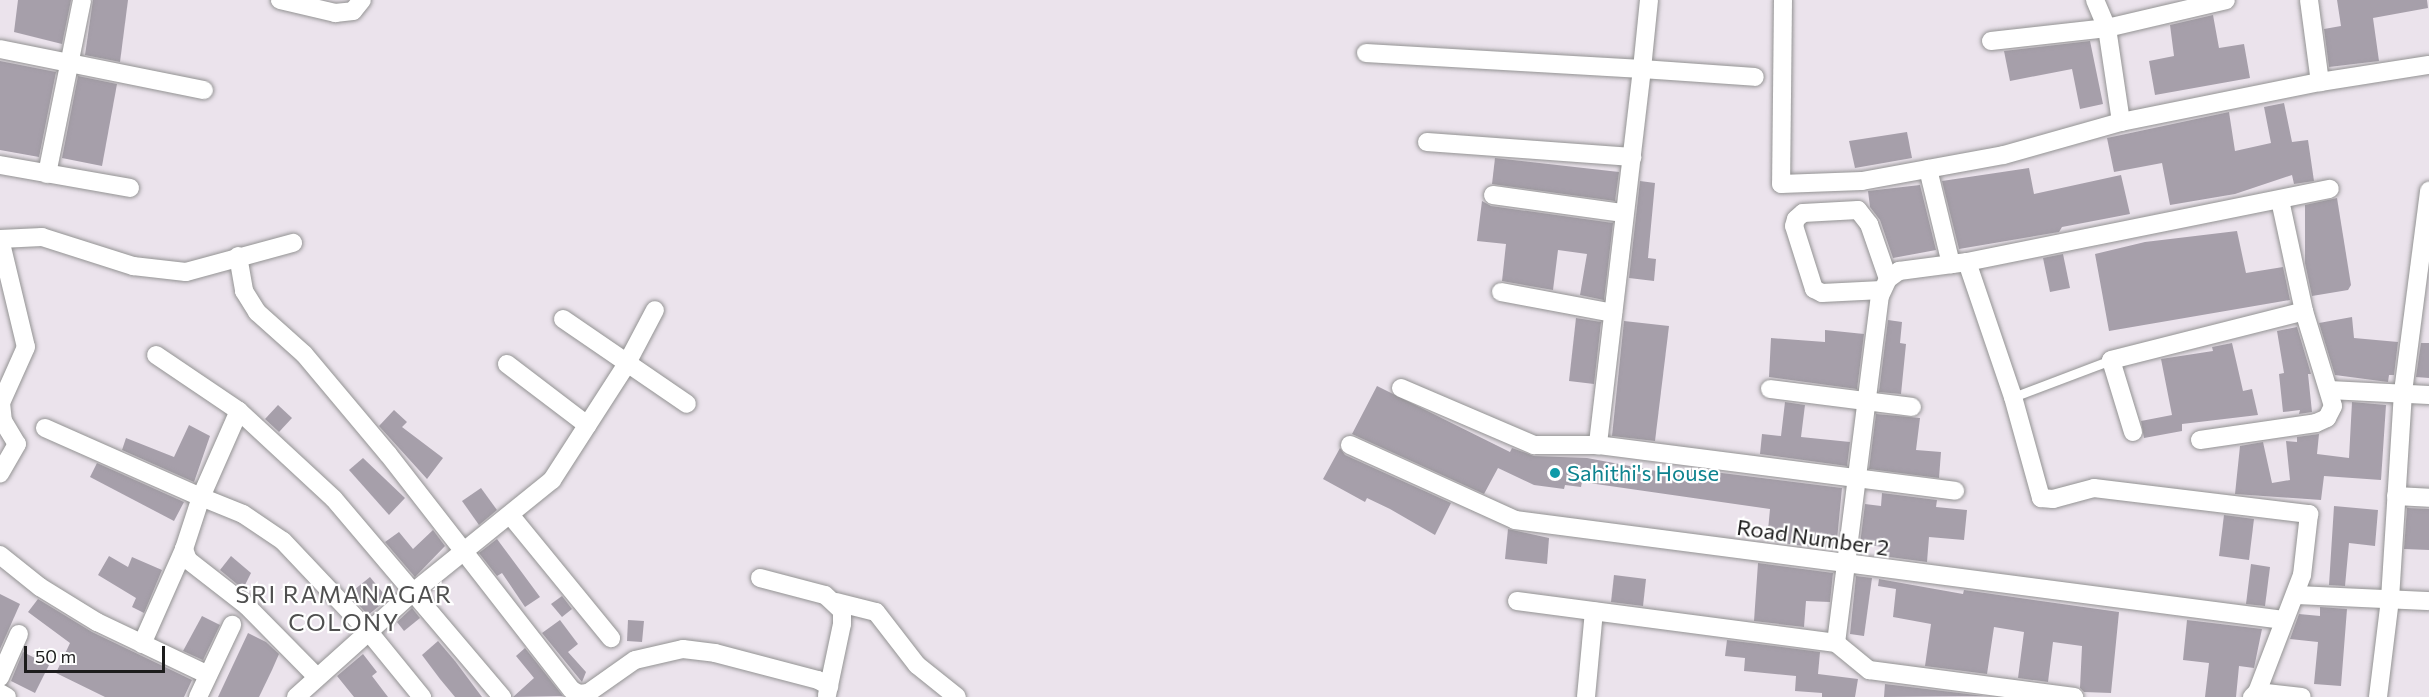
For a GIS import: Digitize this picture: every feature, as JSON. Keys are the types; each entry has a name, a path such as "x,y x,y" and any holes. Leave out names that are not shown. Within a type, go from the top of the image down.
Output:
{"street":[{"path":"47,174 71,64 82,0"},
{"path":"280,0 335,13 353,11 362,0"},
{"path":"1598,445 1622,213 1632,157 1649,0"},
{"path":"1783,0 1781,184 1862,181 1928,169 2004,155 2121,122 2320,82 2429,65"},
{"path":"2095,0 2107,28 2121,122"},
{"path":"1991,41 2107,28 2226,0"},
{"path":"2309,0 2320,82"},
{"path":"0,49 204,90"},
{"path":"1366,53 1755,77"},
{"path":"1427,142 1632,157"},
{"path":"0,165 130,188"},
{"path":"1928,169 1959,263 2013,397 2041,498 2053,499 2094,488 2309,514 2295,595 2255,695 2302,697"},
{"path":"1836,643 1885,285 1869,224 1858,210 1803,213 1796,219 1794,226 1814,289 1822,293 1885,285 1899,272 1959,263 2330,189"},
{"path":"2378,697 2390,598 2403,392 2421,292 2429,191"},
{"path":"1493,195 1622,213"},
{"path":"2200,440 2316,423 2327,418 2333,406 2304,310 2280,200"},
{"path":"0,473 17,444 3,422 1,403 26,347 0,239 42,237 133,266 186,272 216,266 238,256 293,243"},
{"path":"238,256 244,291 257,312 304,354 388,454 462,552 579,694 588,693 635,660 683,649 715,653 818,680 828,692"},
{"path":"1501,292 1613,313"},
{"path":"296,697 316,676 412,593 511,516 552,480 627,362 655,310"},
{"path":"2133,432 2111,360 2304,310"},
{"path":"563,319 687,404"},
{"path":"156,355 239,411 334,499 502,697"},
{"path":"507,364 588,425"},
{"path":"1401,388 1534,445 1598,445 1858,481 1955,491"},
{"path":"1770,389 1912,407"},
{"path":"2329,390 2429,394"},
{"path":"142,644 184,549 201,497 239,411"},
{"path":"45,428 243,514 283,542 369,632 422,697"},
{"name":"Road Number 2","path":"1350,445 1515,520 1847,566 2284,620"},
{"path":"2396,496 2429,498"},
{"path":"511,516 612,638"},
{"path":"184,549 193,567 247,606 316,676"},
{"path":"0,555 69,605 142,644 208,675"},
{"path":"760,578 825,595 836,602 876,612 917,665 957,697"},
{"path":"2295,595 2429,601"},
{"path":"1517,601 1836,643 1869,670 2069,697"},
{"path":"828,692 842,624 842,611 836,602"},
{"path":"1586,697 1594,611"},
{"path":"198,697 232,626"},
{"path":"0,677 19,634"},
{"path":"0,693 7,697"}],"lane":[{"path":"2013,397 2111,360"}],"building":[{"path":"18,0 71,0 62,44 14,32"},
{"path":"93,0 128,0 120,62 85,55"},
{"path":"2337,0 2427,0 2428,8 2373,18 2379,61 2329,67 2324,29 2341,26"},
{"path":"2213,15 2219,48 2244,44 2250,78 2155,95 2149,61 2174,56 2170,25"},
{"path":"2090,41 2103,104 2080,109 2072,69 2010,81 2004,51"},
{"path":"0,61 56,72 39,157 0,150"},
{"path":"78,76 117,84 102,166 62,158"},
{"path":"2284,103 2292,142 2308,140 2314,181 2294,184 2292,175 2235,194 2170,205 2162,163 2114,172 2107,138 2229,112 2235,151 2271,143 2264,107"},
{"path":"1907,132 1912,158 1855,168 1849,141"},
{"path":"1495,158 1619,172 1615,201 1492,184"},
{"path":"2029,168 2034,194 2121,175 2130,214 2062,227 2059,232 1959,249 1942,181"},
{"path":"1640,181 1655,183 1648,258 1656,259 1654,281 1629,278"},
{"path":"1920,185 1936,250 1893,258 1880,220 1870,207 1868,191"},
{"path":"2337,198 2351,285 2348,290 2312,296 2305,263 2305,205"},
{"path":"1482,201 1491,206 1613,223 1604,300 1580,295 1587,254 1558,250 1553,290 1502,281 1506,244 1477,241"},
{"path":"2237,231 2246,273 2283,267 2290,300 2109,331 2095,254 2145,242"},
{"path":"2063,254 2070,288 2050,292 2043,258"},
{"path":"2352,317 2354,338 2398,342 2394,375 2389,375 2388,382 2335,375 2319,323"},
{"path":"1576,318 1601,322 1594,384 1569,381"},
{"path":"1888,320 1902,322 1900,343 1906,344 1901,394 1879,392"},
{"path":"1624,321 1669,326 1655,441 1612,436"},
{"path":"2297,327 2311,374 2308,374 2312,412 2299,414 2300,410 2283,412 2279,374 2284,373 2277,331"},
{"path":"1825,330 1864,334 1857,389 1769,377 1771,338 1825,342"},
{"path":"2232,343 2243,391 2252,389 2258,415 2182,424 2182,431 2144,438 2141,421 2172,415 2161,359 2213,351 2212,347"},
{"path":"2421,343 2429,343 2429,378 2416,377"},
{"path":"1377,386 1510,452 1512,448 1534,456 1587,458 1689,477 1690,469 1842,488 1836,550 1767,541 1770,509 1582,482 1581,487 1565,485 1564,489 1534,485 1498,468 1484,494 1352,434"},
{"path":"1785,402 1805,405 1801,437 1850,442 1847,466 1760,454 1762,434 1781,436"},
{"path":"2352,402 2386,405 2381,480 2324,476 2321,500 2235,494 2240,446 2263,442 2272,483 2290,480 2286,441 2297,442 2297,437 2319,434 2317,454 2349,458"},
{"path":"278,405 292,418 279,432 265,419"},
{"path":"394,410 407,422 402,427 443,458 427,479 379,426"},
{"path":"1876,414 1920,418 1916,450 1941,452 1939,478 1869,469"},
{"path":"189,425 210,436 194,482 122,450 126,438 174,457"},
{"path":"1340,448 1345,455 1451,503 1435,535 1390,509 1367,498 1365,502 1323,479"},
{"path":"363,458 405,498 389,515 349,470"},
{"path":"97,463 184,502 174,521 90,477"},
{"path":"481,488 497,510 479,525 462,501"},
{"path":"1882,493 1937,500 1936,507 1967,510 1964,540 1929,537 1927,562 1882,556 1883,547 1860,544 1865,504 1881,506"},
{"path":"2334,506 2378,510 2375,546 2349,543 2345,586 2329,585"},
{"path":"2407,508 2429,509 2429,550 2404,549"},
{"path":"2224,515 2254,519 2249,560 2219,556"},
{"path":"1508,529 1549,538 1547,564 1505,559"},
{"path":"433,530 445,546 415,577 385,542 399,532 413,549"},
{"path":"497,539 540,597 525,607 502,573 497,576 479,553"},
{"path":"109,556 128,567 132,557 162,570 144,613 132,607 136,598 98,575"},
{"path":"231,556 251,573 243,589 220,570"},
{"path":"1758,563 1833,573 1830,602 1806,601 1804,627 1754,621"},
{"path":"2251,564 2270,567 2265,606 2246,604"},
{"path":"1614,575 1646,579 1643,606 1611,602"},
{"path":"1856,576 1872,578 1864,636 1850,634"},
{"path":"370,577 388,599 368,615 349,594"},
{"path":"1879,579 1963,594 1964,590 2119,612 2111,693 2084,692 2080,688 2082,646 2053,642 2048,682 2018,678 2024,632 1994,627 1987,674 1925,666 1931,624 1893,617 1896,589 1878,586"},
{"path":"0,594 20,604 0,649"},
{"path":"562,596 572,609 562,617 551,604"},
{"path":"38,599 92,632 192,680 184,697 105,697 56,673 70,643 28,612"},
{"path":"2320,607 2347,609 2341,686 2314,684 2318,642 2290,639 2299,614 2320,616"},
{"path":"412,608 420,618 404,631 397,622"},
{"path":"202,616 220,625 203,660 183,651"},
{"path":"560,620 578,644 568,652 586,672 582,682 542,633"},
{"path":"628,620 644,621 642,642 627,641"},
{"path":"2187,620 2262,629 2254,668 2239,666 2236,697 2205,697 2209,663 2183,660"},
{"path":"248,633 266,642 279,654 272,670 259,697 218,697"},
{"path":"1727,640 1820,652 1818,674 1858,679 1855,697 1822,697 1822,693 1795,691 1796,676 1744,671 1745,658 1725,656"},
{"path":"438,641 482,697 455,697 440,679 422,655"},
{"path":"525,648 563,696 513,697 534,678 516,656"},
{"path":"23,652 49,665 35,693 11,681"},
{"path":"363,654 377,672 372,676 388,697 354,697 337,676"},
{"path":"1885,684 1984,696 1884,697"}],"place":[{"name":"Sahithi's House","path":"1555,473"}],"district":[{"name":"SRI RAMANAGAR COLONY","path":"344,608"}]}
